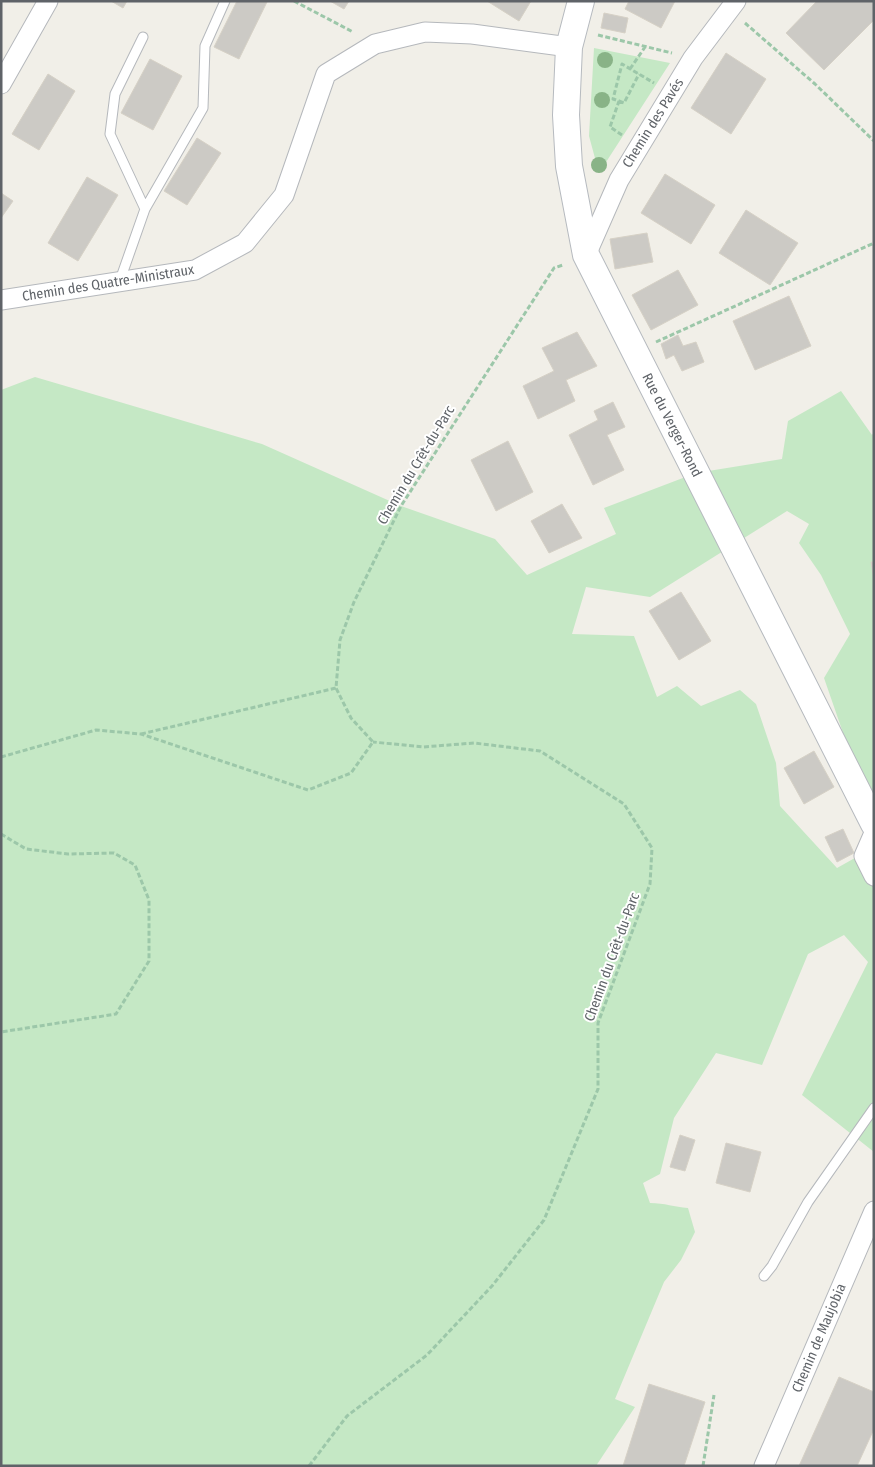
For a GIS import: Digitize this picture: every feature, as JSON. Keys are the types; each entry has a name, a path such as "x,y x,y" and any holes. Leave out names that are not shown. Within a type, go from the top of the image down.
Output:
{"main road":[{"name":"Rue du Verger-Rond","path":"581,1 570,47 566,115 568,149 586,255 728,538 809,692 874,824"}],"street":[{"path":"3,77 48,1"},
{"name":"Chemin des Pavés","path":"586,255 619,180 693,58 733,5"},
{"name":"Chemin des Quatre-Ministraux","path":"1,300 195,270 245,243 284,194 326,74 375,44 425,32 472,34 570,47"},
{"path":"874,833 864,856 874,876"},
{"name":"Chemin de Maujobia","path":"764,1466 874,1211"}],"lane":[{"path":"119,283 144,209 202,108 205,46 225,1"},
{"path":"143,37 114,94 110,134 144,209"},
{"path":"764,1276 772,1266 808,1202 874,1108"}],"path":[{"path":"294,1 375,44"},
{"path":"733,5 874,141"},
{"path":"597,35 693,58"},
{"path":"630,69 645,47"},
{"path":"639,74 624,103 614,99 622,64 639,74 671,94"},
{"path":"618,100 610,127 639,147"},
{"path":"634,351 874,243"},
{"name":"Chemin du Crêt-du-Parc","path":"336,688 340,640 354,602 401,506 554,268 586,255"},
{"path":"1,757 96,730 141,734 308,790 351,773 373,742 352,718 336,688 141,734"},
{"name":"Chemin du Crêt-du-Parc","path":"309,1466 348,1416 427,1356 492,1286 544,1220 598,1089 598,1023 650,884 652,848 624,804 540,751 474,742 423,747 373,742"},
{"path":"1,834 26,849 68,854 114,853 134,866 149,900 149,961 116,1014 1,1032"},
{"path":"703,1466 714,1395"}],"green space":[{"path":"594,48 670,63 599,173 589,136"},
{"path":"35,377 262,444 401,506 495,539 527,575 616,534 604,508 696,473 782,459 788,421 841,391 872,435 874,432 874,822 824,678 850,634 821,575 799,543 809,524 787,511 650,597 586,587 572,634 634,636 657,697 677,686 701,706 740,690 756,704 776,763 780,806 837,868 862,854 874,832 874,1152 802,1095 868,962 844,935 808,954 762,1065 716,1053 674,1118 660,1174 643,1183 650,1203 688,1208 695,1232 681,1260 664,1282 615,1399 635,1407 596,1466 1,1466 1,390"}],"building":[{"path":"111,1 127,1 123,8"},
{"path":"237,1 267,2 239,59 214,47"},
{"path":"330,1 349,1 344,9"},
{"path":"487,1 531,1 519,21"},
{"path":"629,1 675,1 661,28 625,9"},
{"path":"817,1 874,1 874,20 824,70 786,33"},
{"path":"604,13 628,18 625,33 601,28"},
{"path":"726,53 766,79 731,134 691,108"},
{"path":"150,59 182,76 153,130 121,113"},
{"path":"48,74 75,91 39,150 12,134"},
{"path":"197,138 221,153 187,205 164,191"},
{"path":"665,174 715,205 691,244 641,213"},
{"path":"87,177 118,195 78,261 48,243"},
{"path":"1,193 13,201 1,218"},
{"path":"746,210 798,243 770,285 719,253"},
{"path":"647,233 653,262 615,269 610,239"},
{"path":"678,270 698,305 651,330 632,295"},
{"path":"789,296 811,346 755,370 733,321"},
{"path":"577,332 597,366 566,380 575,401 538,419 523,386 554,371 542,348"},
{"path":"678,335 683,346 696,342 704,362 682,371 674,355 666,359 661,344"},
{"path":"613,402 625,427 607,435 624,470 593,485 569,435 598,420 594,411"},
{"path":"508,441 533,492 496,511 471,460"},
{"path":"562,504 582,538 549,553 531,521"},
{"path":"871,562 874,562 874,579"},
{"path":"681,592 711,641 679,660 649,611"},
{"path":"814,751 834,787 804,804 784,768"},
{"path":"843,829 854,853 837,862 825,837"},
{"path":"680,1135 695,1140 685,1171 670,1167"},
{"path":"726,1143 761,1152 750,1192 716,1183"},
{"path":"839,1377 874,1392 874,1429 857,1466 799,1466"},
{"path":"649,1384 705,1402 684,1466 623,1466"}]}
